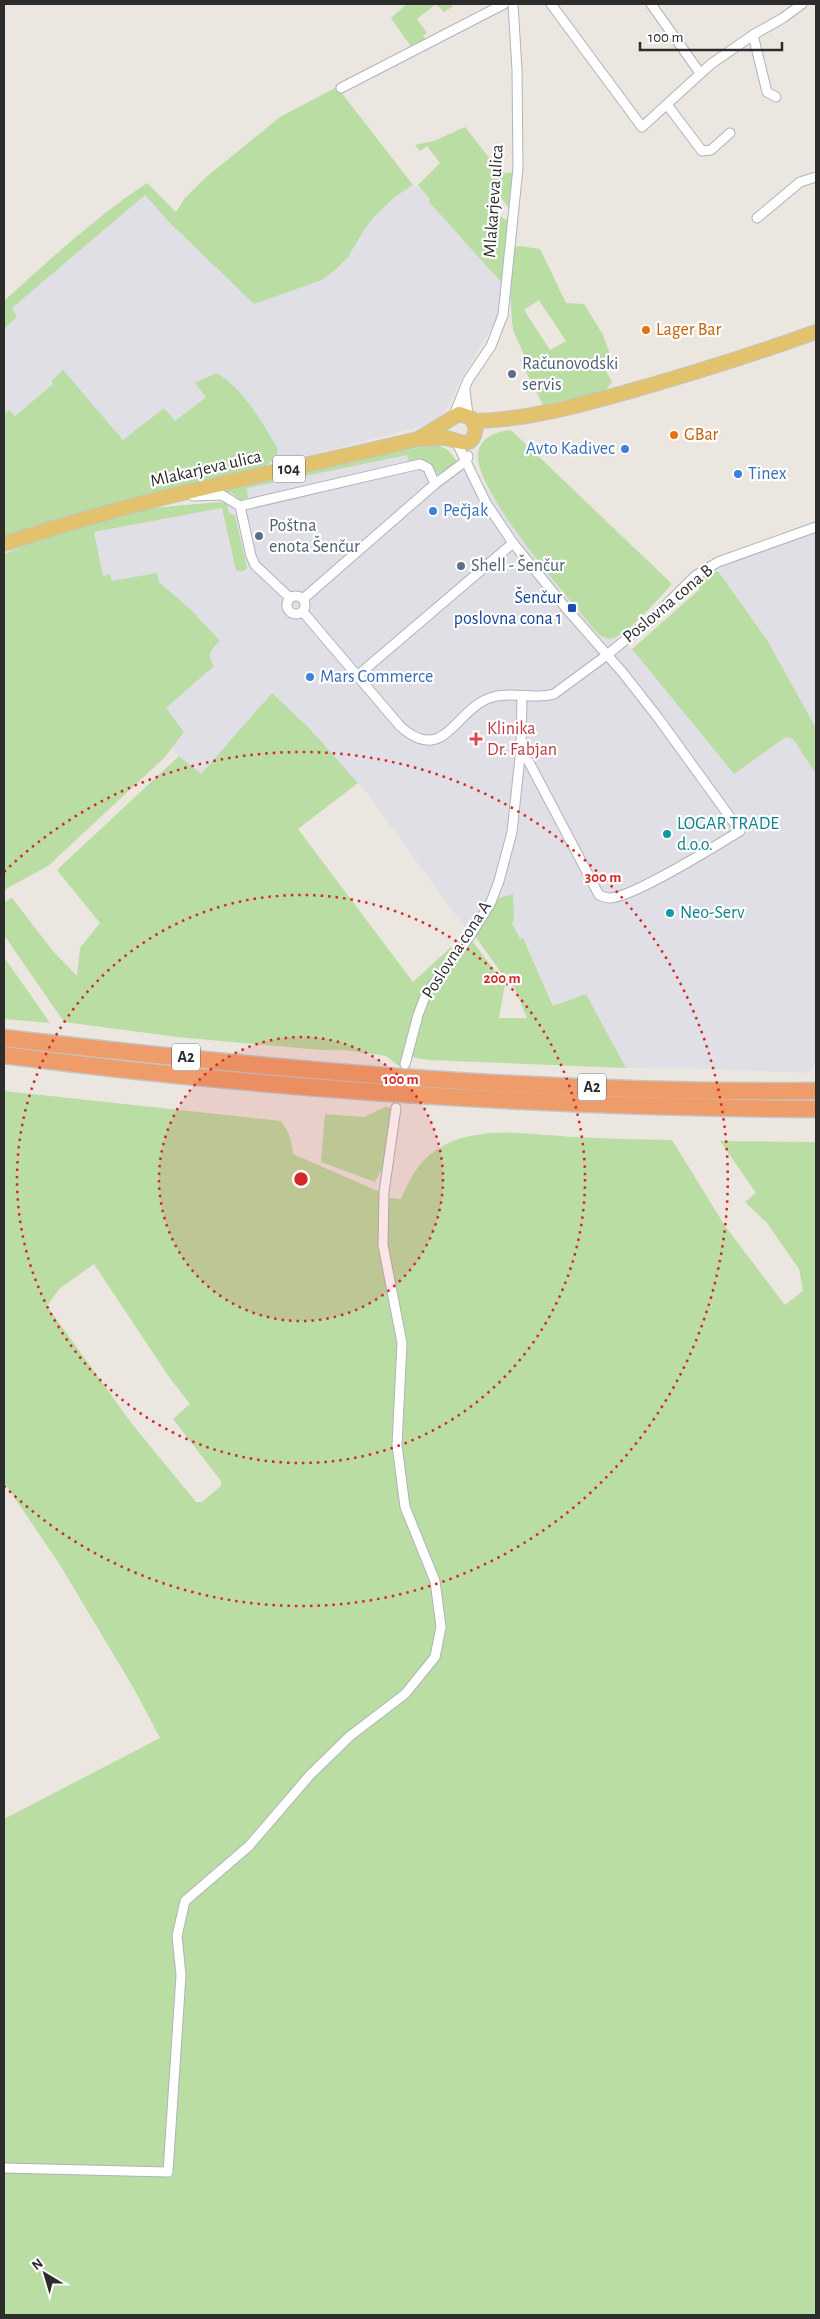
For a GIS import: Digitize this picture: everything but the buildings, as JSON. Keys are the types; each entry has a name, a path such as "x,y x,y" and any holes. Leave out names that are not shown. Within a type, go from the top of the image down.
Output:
{"highway":[{"name":"A2","path":"4,1038 97,1049 301,1068 485,1082 717,1092 816,1091"},
{"name":"A2","path":"4,1056 276,1084 499,1100 717,1108 816,1109"}],"main road":[{"path":"462,429 600,399 689,374 816,332"},
{"name":"Mlakarjeva ulica","path":"4,544 76,521 160,498 462,429"}],"street":[{"path":"340,88 504,4"},
{"name":"Mlakarjeva ulica","path":"462,429 465,390 468,380 491,346 503,315 518,168 517,70 513,4"},
{"path":"551,4 642,128 668,106 700,73 729,50 783,18 802,4"},
{"path":"655,5 700,73"},
{"path":"753,35 767,92 776,97"},
{"path":"668,106 702,151 711,150 730,133"},
{"path":"757,218 800,182 816,177"},
{"path":"465,390 462,429 467,460 486,503 513,543 554,595 660,719 740,830 719,844 634,890 610,898 599,895 522,747"},
{"path":"304,599 435,484 467,460"},
{"path":"160,498 215,494 227,498 240,506 420,464 428,468 435,484"},
{"path":"240,506 251,556 255,565 290,598"},
{"name":"Poslovna cona B","path":"607,655 658,613 696,576 718,562 816,526"},
{"path":"357,676 513,543"},
{"path":"297,596 304,599 306,606 302,612 296,615 289,611 287,604 290,598 297,596"},
{"path":"302,612 400,726 418,740 434,741 486,698 496,696 545,697 554,694 607,655"},
{"name":"Poslovna cona A","path":"405,1064 418,1015 426,994 470,936 491,902 499,882 512,832 520,780 522,697"},
{"path":"4,2168 168,2172 181,1975 177,1936 184,1901 249,1846 310,1774 350,1736 405,1694 435,1657 441,1627 435,1582 405,1507 397,1444 402,1343 383,1245 384,1192 396,1108"}],"shaded area":[{"path":"413,185 415,187 418,185 502,283 499,315 461,379 439,422 270,465 276,458 278,450 250,406 229,381 195,383 206,396 175,421 164,408 123,440 63,371 51,381 53,384 15,416 9,410 4,415 4,329 17,317 11,308 145,195 169,222 254,304 322,280 348,257 374,217 396,196"},
{"path":"407,455 419,461 426,461 438,474 458,463 468,462 527,546 599,635 608,639 615,638 632,649 734,774 786,737 789,737 793,739 816,774 816,1063 807,1073 626,1068 586,994 554,1006 523,938 520,939 499,898 475,936 468,932 361,785 349,774 201,775 171,749 184,732 166,708 201,678 209,654 220,641 191,610 159,582 111,581 103,576 94,532 222,508 236,571 243,571 247,568 235,515 229,514 227,503 248,498 246,488"},
{"path":"816,521 816,728 767,640 718,571 713,560"}],"green space":[{"path":"407,4 436,4 417,19 427,33 423,36 426,40 412,48 391,18"},
{"path":"436,4 451,4 453,6 444,12"},
{"path":"337,87 413,185 396,196 374,217 348,257 322,280 254,304 169,222 145,195 12,308 17,317 4,329 4,301 73,239 128,196 147,183 176,212 185,198 204,179 280,117"},
{"path":"465,127 497,168 505,173 514,172 510,209 502,199 494,205 499,215 506,220 509,218 502,283 429,202 430,199 418,185 440,163 427,146 420,151 415,145 434,141"},
{"path":"519,246 540,249 566,303 584,304 603,335 613,362 604,367 612,382 605,391 543,405 520,360 525,357 513,330 510,287 513,248","holes":["539,300 566,341 550,350 524,310"]},
{"path":"63,370 123,440 164,408 175,421 206,397 195,383 216,373 234,387 251,406 278,449 275,457 271,462 258,469 226,475 4,537 4,415 9,410 15,416 53,384 51,381"},
{"path":"511,430 670,582 671,585 652,606 620,635 610,639 599,635 548,574 492,495 482,473 478,455 479,449 490,436"},
{"path":"435,444 448,450 458,463 438,474 426,461 409,462 407,455 247,488 248,498 240,500 232,493 215,490"},
{"path":"227,503 229,514 235,515 247,568 244,571 236,571 222,508 94,532 103,576 110,574 112,581 157,573 159,582 191,610 220,641 214,647 210,656 214,666 166,708 184,732 165,757 48,866 4,890 4,554 44,537 141,509"},
{"path":"718,571 767,640 816,728 816,774 793,739 786,737 734,774 632,649 700,589 696,583 708,574"},
{"path":"272,693 309,728 358,783 298,829 413,982 451,947 454,949 421,995 413,1015 402,1063 399,1066 386,1056 344,1050 321,1050 177,1037 64,1022 4,935 4,902 12,898 53,951 77,976 80,948 100,923 57,870 179,756 201,774"},
{"path":"513,894 514,920 512,923 520,939 523,938 553,1006 586,994 626,1068 429,1060 411,1057 426,1003 472,941 505,984 499,1018 527,1018 514,987 507,981 475,936 499,898"},
{"path":"4,957 50,1023 4,1019"},
{"path":"4,1091 281,1121 290,1137 293,1154 380,1192 387,1200 389,1198 401,1199 415,1172 424,1160 436,1150 469,1136 487,1133 523,1133 589,1138 672,1140 725,1226 785,1305 803,1291 799,1269 767,1223 745,1202 756,1193 720,1141 816,1142 816,2315 4,2315 4,1819 160,1738 133,1687 60,1565 4,1482","holes":["94,1264 169,1377 190,1404 173,1419 221,1481 221,1486 202,1502 196,1502 132,1424 47,1306 59,1289"]},
{"path":"385,1107 392,1108 382,1169 375,1182 321,1162 325,1114 364,1117"}],"place":[{"name":"Lager Bar","path":"646,330"},
{"name":"Računovodski servis","path":"512,374"},
{"name":"GBar","path":"674,435"},
{"name":"Avto Kadivec","path":"625,449"},
{"name":"Tinex","path":"738,474"},
{"name":"Pečjak","path":"433,511"},
{"name":"Poštna enota Šenčur","path":"259,536"},
{"name":"Shell - Šenčur","path":"461,566"},
{"name":"Šenčur poslovna cona 1","path":"572,608"},
{"name":"Mars Commerce","path":"310,677"},
{"name":"Klinika Dr. Fabjan","path":"476,739"},
{"name":"LOGAR TRADE d.o.o.","path":"667,834"},
{"name":"Neo-Serv","path":"670,913"}]}
